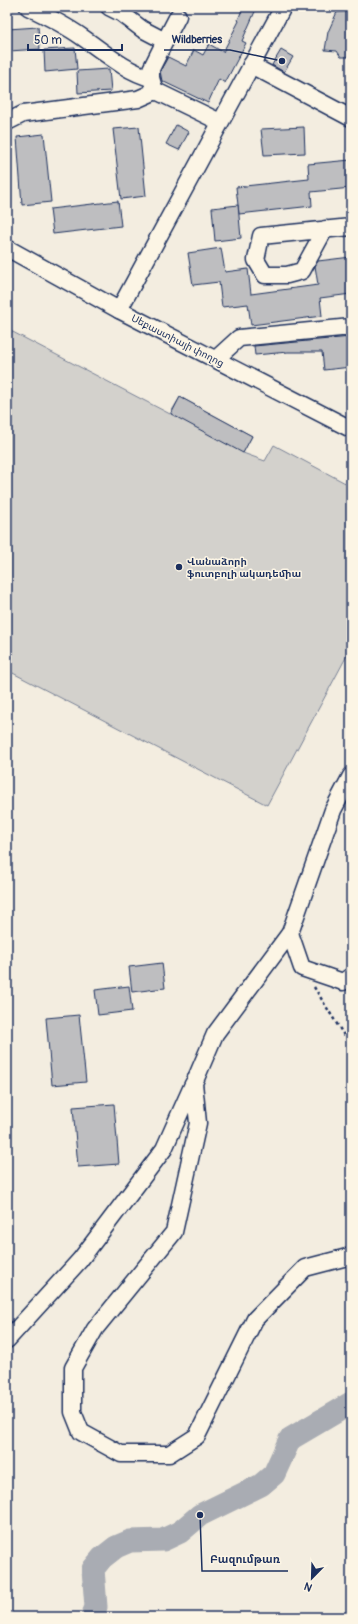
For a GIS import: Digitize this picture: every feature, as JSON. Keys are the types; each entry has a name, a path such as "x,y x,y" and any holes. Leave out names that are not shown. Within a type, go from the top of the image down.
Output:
{"street":[{"path":"28,7 46,15 80,35 153,84 220,122"},
{"path":"109,7 121,13 142,29 165,41"},
{"path":"119,310 283,7"},
{"path":"7,122 23,114 138,99 153,84 152,70 178,16"},
{"path":"251,66 351,118"},
{"path":"325,230 351,227"},
{"name":"Սեբաստիայի փողոց","path":"7,248 119,310 351,428"},
{"path":"216,360 239,338 351,327"},
{"path":"7,1340 80,1260 164,1149 214,1034 290,933 333,810 351,776"},
{"path":"290,933 302,968 343,982 351,976"},
{"path":"194,1083 198,1123 174,1232 95,1329 74,1368 73,1412 81,1432 120,1454 169,1454 197,1436 255,1319 305,1268 351,1256"}],"path":[{"path":"313,987 345,1036 351,1038"}],"shaded area":[{"name":"Վանաձորի ֆուտբոլի ակադեմիա","path":"7,329 170,414 180,397 252,436 243,453 265,461 274,445 351,486 351,648 267,805 7,670"}],"building":[{"path":"243,7 257,7 242,41 246,43 225,83 219,79 208,103 162,81 160,71 168,57 186,66 194,50 203,55 209,44 223,52 239,21 238,20"},
{"path":"351,11 351,57 341,57 337,51 325,50 328,32 337,12"},
{"path":"38,27 40,49 9,51 8,29"},
{"path":"75,48 77,69 45,72 44,50"},
{"path":"281,50 293,57 284,72 272,65"},
{"path":"109,69 111,91 78,93 77,71"},
{"path":"176,125 189,132 179,150 166,144"},
{"path":"139,127 146,196 121,199 113,129"},
{"path":"304,127 305,153 264,155 261,129"},
{"path":"44,134 51,202 22,205 17,137"},
{"path":"351,160 351,188 311,192 312,206 239,214 236,187 309,179 308,164"},
{"path":"118,201 121,226 53,234 50,209"},
{"path":"238,205 241,238 215,241 212,208"},
{"path":"221,248 225,272 248,269 251,294 318,285 315,266 318,261 351,257 351,294 320,298 322,316 251,325 248,304 222,307 219,282 193,285 188,253"},
{"path":"351,337 351,367 324,370 322,352 288,352 255,355 254,346"},
{"path":"180,397 252,436 243,453 171,414"},
{"path":"162,963 165,988 132,992 129,967"},
{"path":"129,986 132,1011 98,1015 95,990"},
{"path":"79,1015 86,1082 52,1085 46,1018"},
{"path":"114,1104 119,1164 78,1167 73,1107"}],"waterway":[{"path":"92,1617 96,1607 93,1569 102,1558 116,1547 130,1541 163,1540 180,1532 200,1515 261,1485 274,1474 290,1439 351,1403"}],"place":[{"name":"Wildberries","path":"282,61"},
{"name":"Վանաձորի ֆուտբոլի ակադեմիա","path":"179,567"},
{"name":"Բազումթառ","path":"200,1515"}]}
